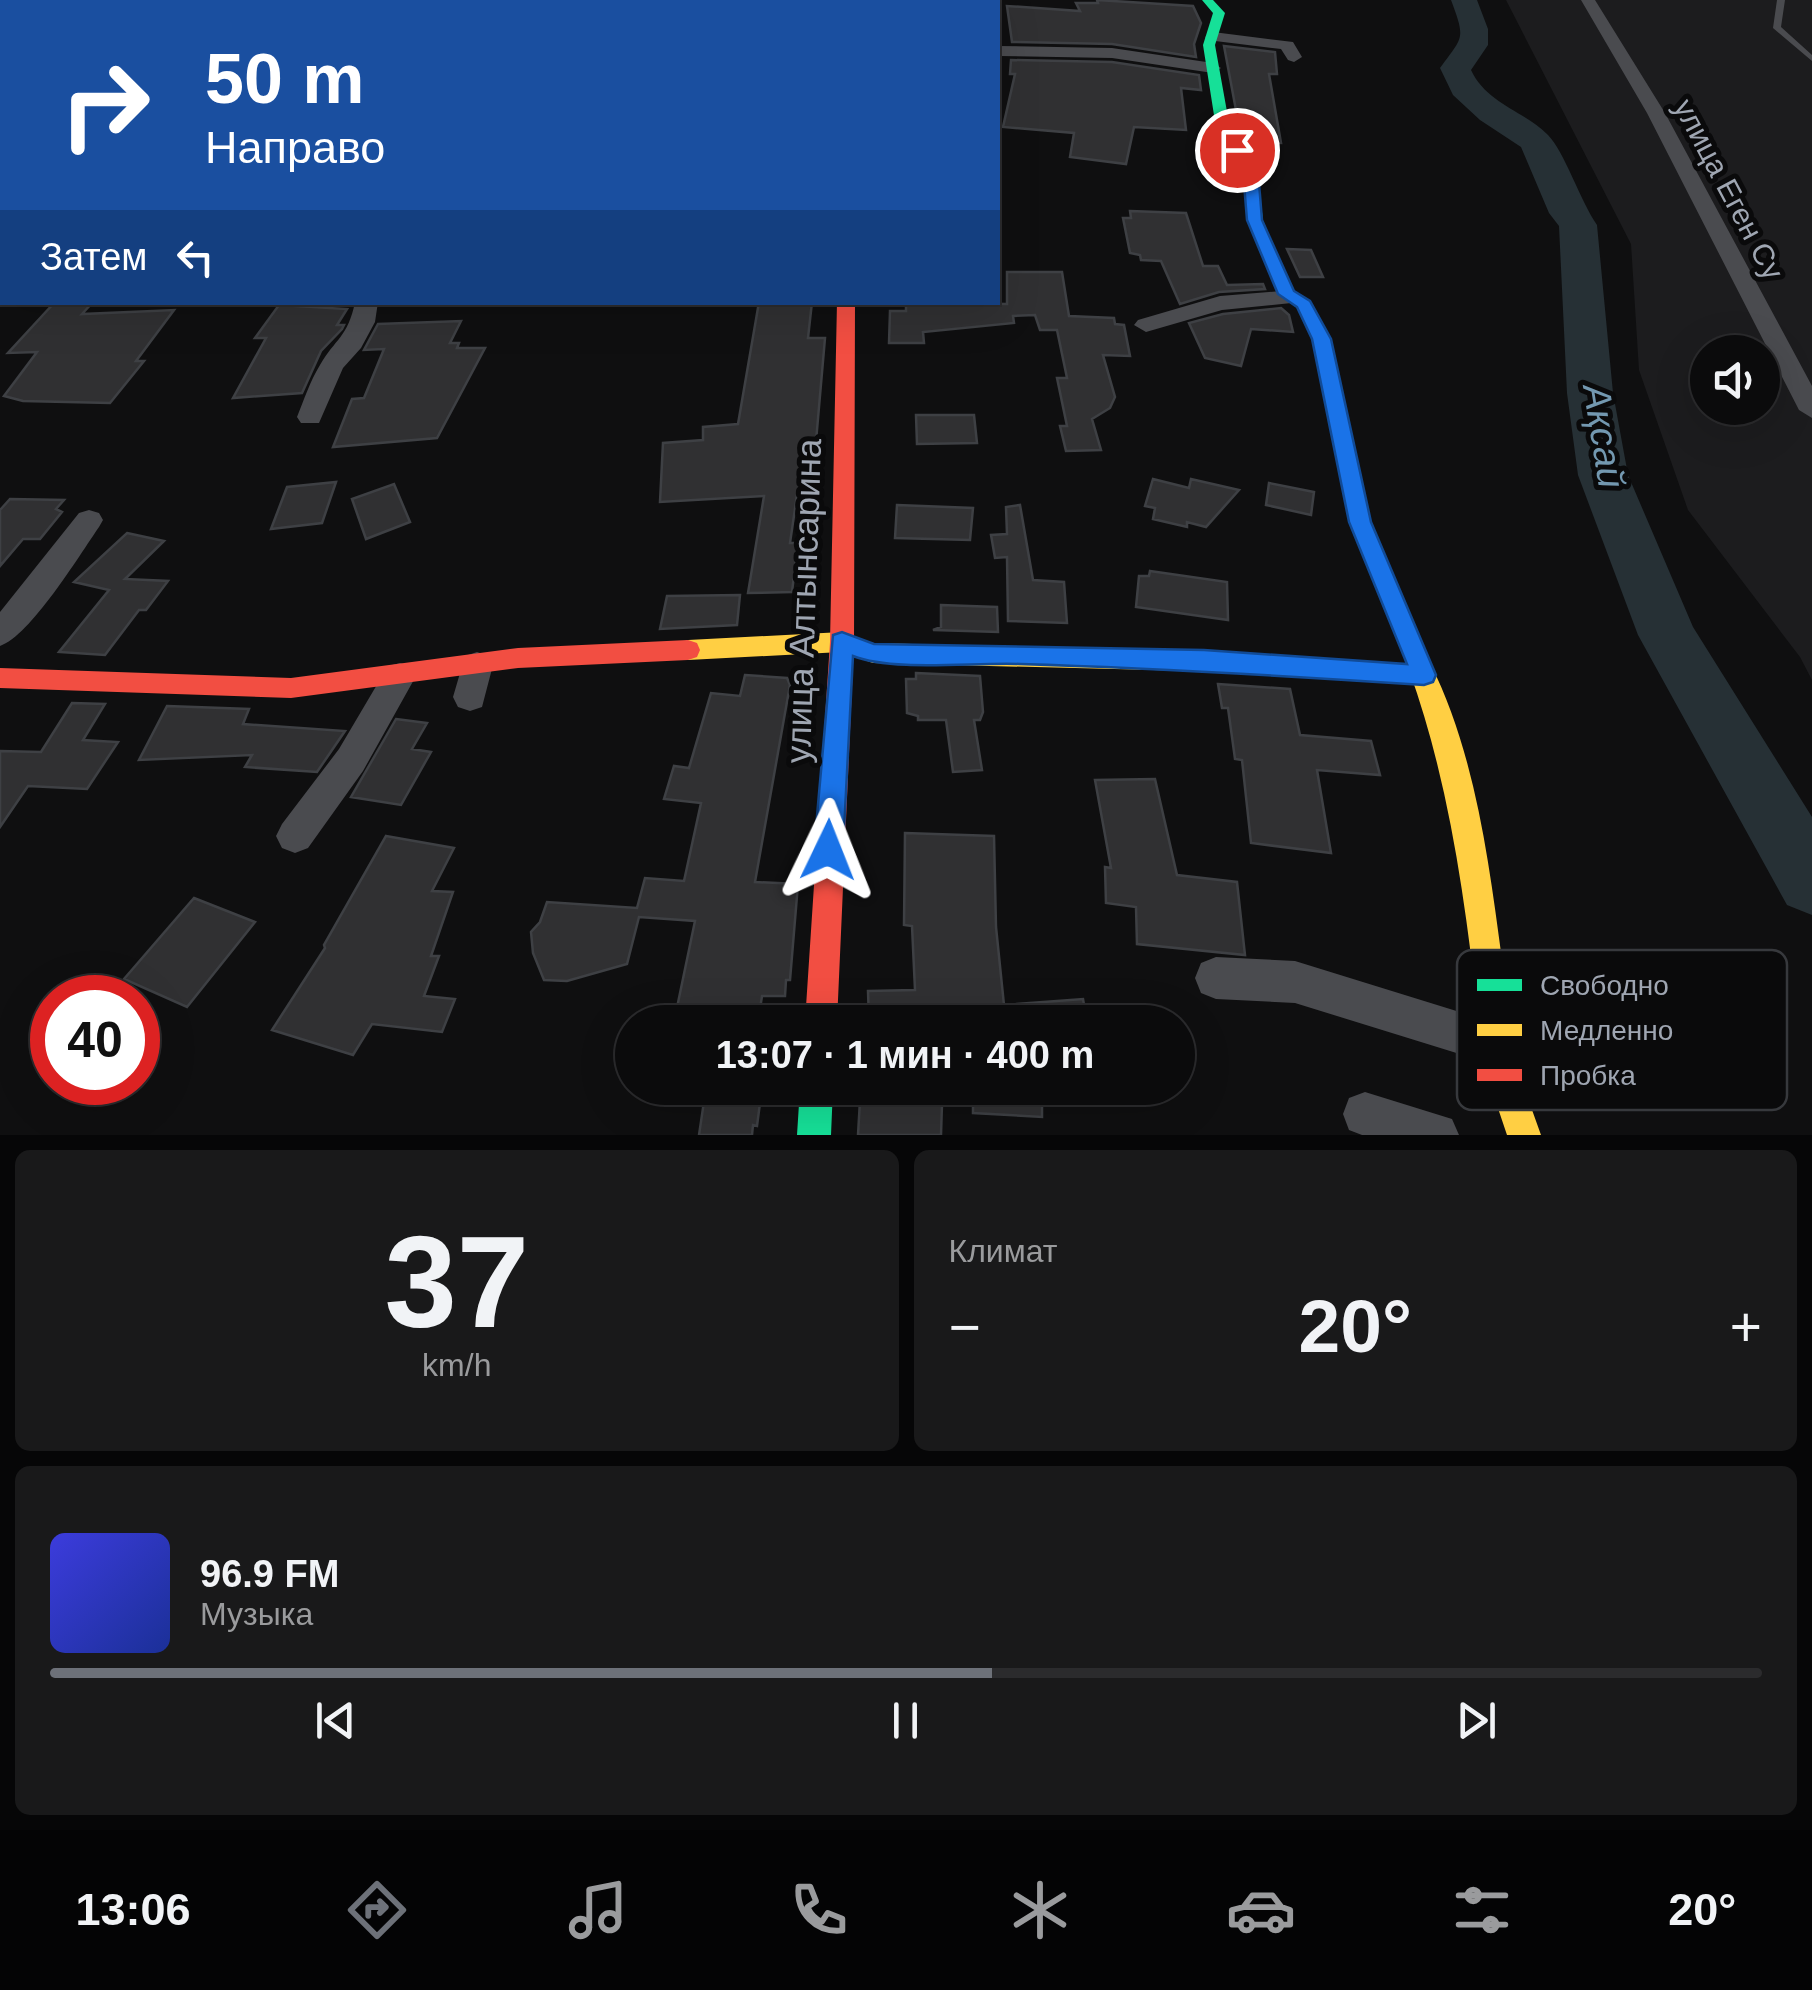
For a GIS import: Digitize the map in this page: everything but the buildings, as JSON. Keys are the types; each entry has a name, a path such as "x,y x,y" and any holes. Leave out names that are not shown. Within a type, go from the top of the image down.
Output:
{"street":[{"path":"1208,0 1220,13 1209,45 1226,146 1250,158 1254,220 1287,294 1312,316 1322,339 1360,522 1438,712 1479,896 1486,950"},
{"name":"улица Еген Су","path":"1588,0 1656,113 1812,410"},
{"path":"1213,37 1287,44 1294,57"},
{"path":"1000,51 1112,54 1213,68"},
{"path":"1146,325 1220,303 1293,297"},
{"path":"310,418 332,365 364,322 367,305"},
{"name":"улица Алтынсарина","path":"822,1005 842,642 846,305"},
{"path":"0,633 90,520"},
{"path":"0,678 291,688 400,676 473,681 593,653 842,642 873,654 979,652 1204,660 1424,675"},
{"path":"295,836 351,760 400,676"},
{"path":"1216,978 1295,982 1457,1032"},
{"path":"814,1135 816,1105"},
{"path":"1515,1110 1524,1135"},
{"path":"1364,1114 1436,1135"}],"lane":[{"path":"1782,0 1777,28 1812,59"}],"shaded area":[{"path":"1506,0 1812,0 1812,680 1800,657 1688,510 1639,370 1631,244"}],"waterway":[{"name":"Ақсай","path":"1464,0 1475,37 1470,52 1455,68 1464,88 1491,113 1536,142 1568,213 1578,225 1590,393 1603,475 1667,635 1812,881"}],"traffic: fast":[{"path":"1207,0 1219,13 1209,45 1226,147 1249,158 1255,221 1287,294 1304,305 1322,339 1360,522 1421,670"},
{"path":"814,1135 816,1105"}],"traffic: slow":[{"path":"688,650 842,642 873,653 1232,662"},
{"path":"1421,670 1461,802 1485,950"},
{"path":"1515,1110 1524,1135"}],"traffic: jam":[{"path":"822,1005 842,642 846,305"},
{"path":"0,678 291,688 518,658 688,650"},
{"path":"1232,662 1424,675"}],"route":[{"path":"828,850 842,642 873,654 979,652 1204,660 1424,675 1360,522 1322,339 1304,304 1287,294 1254,220 1250,158 1237,150"}]}
